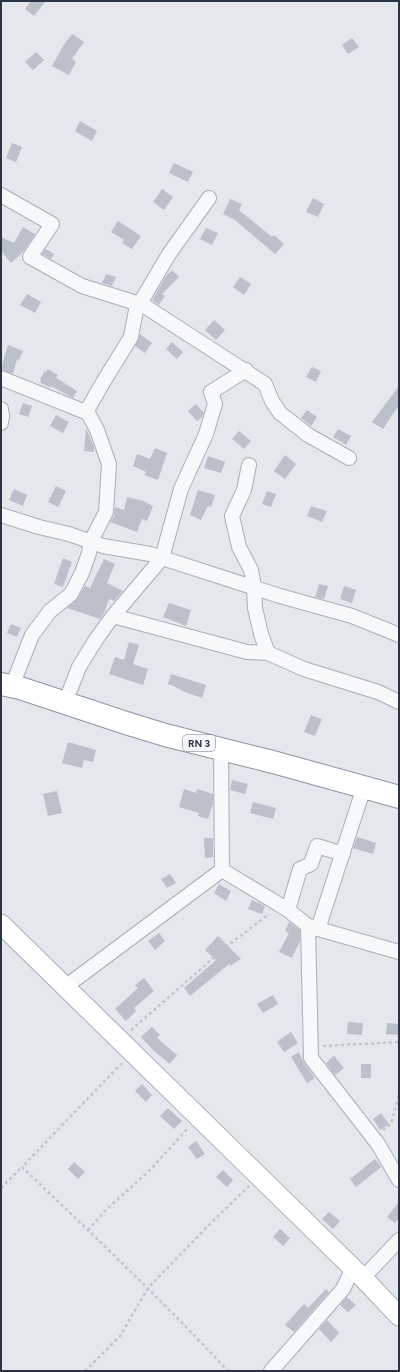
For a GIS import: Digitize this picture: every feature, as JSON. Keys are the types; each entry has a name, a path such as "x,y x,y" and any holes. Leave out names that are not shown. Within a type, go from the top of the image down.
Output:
{"highway":[{"name":"RN 3","path":"6,685 165,735 221,748 399,797"}],"main road":[{"path":"1,924 358,1273 399,1316"}],"street":[{"path":"1,195 52,224 30,257 82,286 143,305 246,370 265,384 272,401 280,412 308,435 349,458"},
{"path":"86,412 131,337 136,310 169,254 209,198"},
{"path":"65,703 79,667 97,638 113,616 162,558 181,489 206,434 215,404 212,392 246,370"},
{"path":"1,378 88,413 97,430 109,464 106,512 92,541 82,573 71,594 50,611 32,635 6,685"},
{"path":"1,409 1,424"},
{"path":"249,465 244,490 232,516 239,547 251,570 254,587 255,608 261,634 268,653"},
{"path":"1,515 39,527 69,534 103,546 150,554 352,616 399,635"},
{"path":"113,616 247,652 268,653 304,669 378,692 399,702"},
{"path":"221,748 222,870"},
{"path":"364,787 343,854 313,927 311,1058 373,1138 399,1180"},
{"path":"285,907 300,868 311,864 317,846 343,854"},
{"path":"222,870 285,907 313,927 399,952"},
{"path":"66,987 222,870"},
{"path":"271,1371 358,1273 399,1240"}],"path":[{"path":"1,1188 22,1167 126,1046 226,947 285,907"},
{"path":"311,1046 399,1042"},
{"path":"373,1138 391,1124 399,1095"},
{"path":"88,1230 126,1190 150,1170 199,1117"},
{"path":"22,1167 148,1288 228,1371"},
{"path":"85,1371 120,1336 148,1288 259,1176"}],"building":[{"path":"31,1 46,1 34,16 25,9"},
{"path":"72,34 84,42 72,59 76,62 69,75 52,66 63,46"},
{"path":"352,38 359,47 348,54 342,45"},
{"path":"36,52 44,60 33,70 25,62"},
{"path":"80,121 97,131 92,141 75,131"},
{"path":"12,143 22,147 16,162 6,158"},
{"path":"174,163 193,172 188,182 169,173"},
{"path":"162,189 173,197 164,210 153,202"},
{"path":"313,198 324,204 318,217 306,212"},
{"path":"230,199 242,204 239,210 272,237 274,235 284,244 275,254 235,220 223,214"},
{"path":"118,221 141,236 132,249 122,243 124,240 111,232"},
{"path":"23,227 35,234 23,252 11,263 1,251 1,237 14,243"},
{"path":"206,228 218,233 212,245 200,239"},
{"path":"46,249 54,254 51,259 42,254"},
{"path":"172,270 179,277 162,294 165,296 159,305 152,300 166,276"},
{"path":"106,274 116,277 112,286 102,283"},
{"path":"240,277 251,284 244,295 233,287"},
{"path":"27,294 41,302 35,313 20,305"},
{"path":"214,320 225,330 216,340 205,330"},
{"path":"140,334 152,343 145,353 135,346"},
{"path":"172,342 183,352 177,359 166,349"},
{"path":"8,345 23,351 19,360 17,359 13,374 1,370"},
{"path":"312,367 321,371 316,382 306,377"},
{"path":"48,369 58,375 56,378 77,391 73,398 40,382 40,379"},
{"path":"399,386 399,405 383,429 372,422"},
{"path":"23,403 32,406 28,417 19,414"},
{"path":"196,404 204,413 197,421 188,411"},
{"path":"307,410 317,417 311,426 301,418"},
{"path":"56,415 69,422 63,433 50,426"},
{"path":"86,428 94,447 94,452 84,451"},
{"path":"338,429 351,436 346,445 333,437"},
{"path":"239,431 251,441 244,449 232,439"},
{"path":"155,448 167,453 158,480 144,475 146,472 133,466 137,454 150,459"},
{"path":"285,455 296,464 285,479 274,471"},
{"path":"208,456 225,462 221,473 204,468"},
{"path":"56,486 66,491 58,507 48,502"},
{"path":"14,489 27,495 23,506 9,500"},
{"path":"198,490 215,495 211,507 208,506 201,520 190,515"},
{"path":"267,491 276,494 271,507 262,504"},
{"path":"127,497 143,501 153,506 147,521 142,519 137,532 110,522 114,516 115,507 124,510"},
{"path":"311,506 327,511 322,522 307,516"},
{"path":"63,558 72,562 63,587 54,584"},
{"path":"104,559 115,564 107,583 123,591 114,601 109,599 100,619 67,608 78,598 85,586 90,588"},
{"path":"319,584 328,586 324,599 315,597"},
{"path":"344,586 356,590 352,603 340,599"},
{"path":"169,603 191,610 186,626 163,617"},
{"path":"11,624 21,628 17,637 7,633"},
{"path":"129,642 139,645 133,664 148,669 143,685 109,674 115,657 124,660"},
{"path":"171,674 206,685 202,698 168,684"},
{"path":"311,715 322,719 315,736 304,732"},
{"path":"68,742 96,750 93,762 84,760 82,768 62,763"},
{"path":"232,780 248,784 245,794 230,790"},
{"path":"184,789 196,793 197,789 213,794 213,804 208,819 198,816 199,813 179,807"},
{"path":"57,791 62,813 48,816 43,794"},
{"path":"253,802 276,808 273,819 250,813"},
{"path":"357,837 376,843 373,854 353,848"},
{"path":"204,838 213,838 213,857 205,858"},
{"path":"170,874 176,883 167,888 161,879"},
{"path":"219,884 231,891 226,901 214,893"},
{"path":"252,900 265,906 262,914 248,909"},
{"path":"289,922 300,930 300,941 292,958 279,952 289,933 285,931"},
{"path":"159,933 165,941 155,950 148,941"},
{"path":"218,936 241,959 230,966 229,964 190,996 184,988 216,960 205,950"},
{"path":"144,978 154,991 134,1008 136,1011 126,1021 115,1009 138,988 135,985"},
{"path":"273,995 278,1004 263,1013 257,1004"},
{"path":"348,1022 363,1023 362,1035 347,1034"},
{"path":"387,1023 399,1024 399,1035 386,1034"},
{"path":"152,1027 160,1035 157,1038 177,1055 170,1064 154,1051 141,1037"},
{"path":"291,1032 298,1043 284,1052 277,1042"},
{"path":"299,1052 304,1063 315,1078 307,1083 291,1057"},
{"path":"334,1056 344,1068 335,1075 326,1063"},
{"path":"361,1064 371,1064 371,1078 361,1078"},
{"path":"142,1084 152,1095 146,1102 135,1091"},
{"path":"168,1108 182,1121 174,1129 160,1116"},
{"path":"381,1113 389,1124 380,1130 373,1119"},
{"path":"196,1141 205,1154 197,1159 188,1147"},
{"path":"375,1159 381,1167 356,1187 350,1179"},
{"path":"74,1162 85,1172 78,1179 68,1169"},
{"path":"223,1170 233,1180 227,1187 216,1177"},
{"path":"399,1202 399,1218 395,1223 387,1217"},
{"path":"329,1212 340,1221 333,1229 322,1219"},
{"path":"280,1229 290,1238 283,1246 273,1237"},
{"path":"326,1289 329,1292 294,1332 285,1325 304,1304 308,1308"},
{"path":"347,1297 356,1305 348,1312 340,1305"},
{"path":"327,1320 339,1333 331,1342 319,1329"}]}
